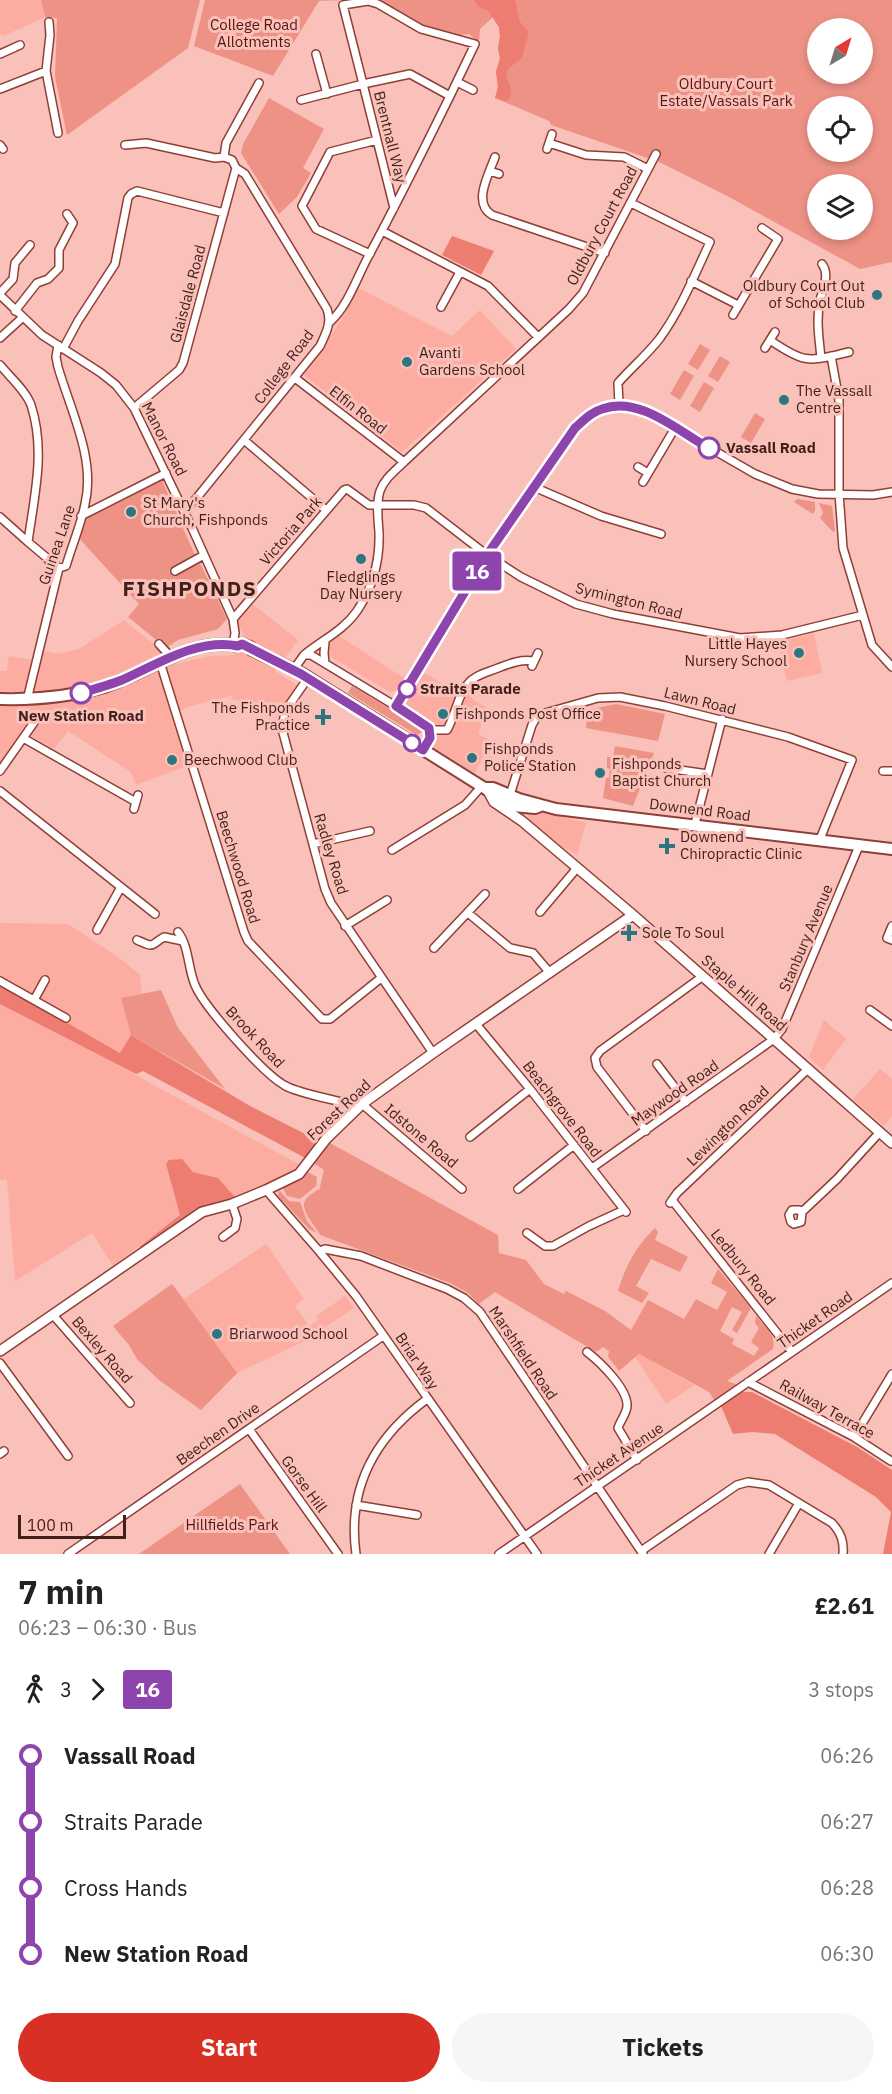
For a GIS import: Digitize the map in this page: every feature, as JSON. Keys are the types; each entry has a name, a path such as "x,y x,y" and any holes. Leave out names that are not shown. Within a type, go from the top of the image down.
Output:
{"main road":[{"name":"Downend Road","path":"0,699 27,700 63,697 106,686 171,657 211,644 236,646 242,644 294,669 484,789 494,788 511,800 535,808 540,806 892,849"},
{"name":"Staple Hill Road","path":"484,789 494,802 522,821 633,915 892,1143"},
{"name":"Staple Hill Road","path":"511,800 522,821"},
{"name":"Forest Road","path":"0,1351 202,1212 232,1204 266,1190 303,1170 310,1157 362,1104 633,915"}],"street":[{"path":"302,100 363,84 343,5 368,1 378,4 421,29 475,44 450,96"},
{"path":"49,22 46,71 58,133"},
{"path":"0,54 21,45"},
{"path":"316,54 327,94"},
{"path":"0,89 46,71"},
{"name":"Brentnall Way","path":"330,322 338,315 407,184 450,96 410,74 363,84 394,208"},
{"path":"457,82 473,90"},
{"path":"124,145 146,143 215,158 224,157 226,142 259,83"},
{"path":"552,134 548,146 584,154 624,157 648,169"},
{"path":"370,254 316,229 302,206 330,152 377,140"},
{"name":"Oldbury Court Road","path":"304,655 325,642 357,612 372,581 379,548 378,506 382,487 404,462 583,293 656,154"},
{"name":"College Road","path":"183,509 195,500 295,378 320,346 330,322 322,300 245,174 236,168 232,160 224,157"},
{"path":"495,157 482,200 483,208 488,213 605,253"},
{"name":"Glaisdale Road","path":"134,408 179,370 183,363 236,168"},
{"path":"490,171 499,174"},
{"path":"61,347 116,264 128,198 131,194 137,191 224,213"},
{"path":"619,405 618,383 650,351 664,332 710,242 631,203"},
{"path":"15,311 37,283 48,279 59,268 59,250 73,223 67,214"},
{"path":"733,315 778,239 762,228"},
{"path":"382,231 488,286 538,337"},
{"path":"0,294 13,279 15,263 30,245"},
{"path":"821,358 818,329 820,300 825,284 825,268 822,264"},
{"path":"441,307 460,272"},
{"path":"691,281 738,305"},
{"path":"825,284 838,286"},
{"name":"Manor Road","path":"0,294 22,318 42,335 95,368 116,385 134,408 233,619 236,646"},
{"path":"0,338 22,318"},
{"path":"765,348 775,332"},
{"path":"770,340 788,353 811,360 849,352"},
{"name":"Guinea Lane","path":"27,700 59,568 66,566 86,502 87,468 80,434 56,357 61,347"},
{"path":"831,356 839,400 839,493 843,548 872,645 892,668"},
{"path":"0,365 31,405 39,450 39,465 27,542"},
{"name":"Elfin Road","path":"295,378 404,462"},
{"path":"396,706 487,555 575,428 587,417 601,409 626,405 649,413 754,474 783,485 818,494 873,495 892,492"},
{"path":"643,482 675,428"},
{"path":"244,440 326,510"},
{"path":"638,467 648,473"},
{"path":"81,516 166,473"},
{"path":"534,487 608,519 661,534"},
{"name":"Victoria Park","path":"233,619 344,490 347,489 365,503 378,506"},
{"name":"Symington Road","path":"378,506 414,505 426,508 487,555 538,586 576,604 622,616 740,638 782,636 863,615"},
{"path":"0,517 59,568"},
{"path":"175,571 204,555"},
{"path":"325,642 325,663"},
{"path":"159,644 171,657"},
{"path":"294,669 304,655 311,655 427,725 431,730 430,738 423,750"},
{"path":"431,730 447,730 463,692 476,677 514,661 535,660"},
{"name":"Beechwood Road","path":"160,662 248,941 322,1019 330,1019 381,978"},
{"name":"Radley Road","path":"309,678 285,711 282,729 325,889 345,926 433,1053"},
{"name":"Lawn Road","path":"511,800 532,725 538,716 548,711 598,698 620,697 722,719 788,737 852,760 819,839"},
{"path":"695,824 722,719"},
{"path":"0,771 35,720"},
{"path":"23,738 136,802"},
{"path":"666,768 708,774"},
{"path":"883,771 892,771"},
{"path":"392,850 465,805 484,789"},
{"path":"0,791 155,914"},
{"path":"313,844 370,831"},
{"name":"Stanbury Avenue","path":"774,1040 782,1029 860,846"},
{"path":"540,912 578,868"},
{"path":"97,930 121,887"},
{"path":"434,948 468,914 484,894"},
{"path":"345,926 387,900"},
{"path":"468,914 510,948 533,953 550,973"},
{"path":"892,926 887,938 892,940"},
{"name":"Brook Road","path":"178,932 183,941 194,984 204,1002 270,1076 286,1087 351,1104 362,1104"},
{"path":"137,940 151,945 164,936 183,941"},
{"path":"645,1131 597,1067 595,1058 600,1051 703,976"},
{"path":"34,1000 45,980"},
{"path":"0,981 66,1018"},
{"path":"870,1010 892,1026"},
{"name":"Beachgrove Road","path":"476,1024 625,1211 589,1226 554,1246 545,1246 527,1233"},
{"name":"Maywood Road","path":"592,1168 774,1040"},
{"path":"657,1064 686,1102"},
{"name":"Lewington Road","path":"670,1202 808,1069"},
{"path":"470,1137 530,1089"},
{"name":"Idstone Road","path":"362,1104 462,1189"},
{"path":"802,1212 837,1179 880,1132"},
{"path":"518,1189 574,1145"},
{"name":"Briar Way","path":"266,1190 319,1251 383,1335 537,1554"},
{"name":"Ledbury Road","path":"670,1202 792,1352"},
{"path":"223,1237 235,1227 237,1219 232,1204"},
{"name":"Marshfield Road","path":"319,1251 325,1249 361,1256 447,1289 464,1298 480,1312 642,1553"},
{"name":"Thicket Road","path":"748,1383 892,1284"},
{"name":"Bexley Road","path":"53,1315 130,1403"},
{"name":"Beechen Drive","path":"68,1554 383,1335"},
{"path":"587,1353 609,1371 625,1397 626,1410 618,1428 637,1460"},
{"path":"0,1363 68,1456"},
{"path":"854,1437 892,1374"},
{"name":"Thicket Avenue","path":"499,1554 748,1383"},
{"name":"Railway Terrace","path":"748,1383 854,1437 891,1461"},
{"path":"356,1554 354,1524 356,1505 366,1469 378,1447 408,1413 426,1399"},
{"name":"Gorse Hill","path":"249,1429 338,1554"},
{"path":"642,1553 737,1485 758,1482 769,1485 832,1523 840,1532 844,1543 843,1554"},
{"path":"769,1554 799,1503"},
{"path":"356,1505 417,1515"}],"shaded area":[{"path":"0,0 41,0 45,17 4,36 0,34"},
{"path":"474,0 515,0 520,22 529,32 522,58 508,69 506,76 511,89 510,98 506,101 495,98 498,87 496,72 500,58 499,27 488,11 479,7"},
{"path":"452,236 494,251 481,275 442,255"},
{"name":"Avanti Gardens School","path":"358,288 452,336 480,310 516,349 402,452 304,375 340,322"},
{"path":"251,603 298,640 275,671 297,685 281,712 230,699 235,695 187,707 175,714 189,765 136,785 131,772 68,731 54,749 24,732 0,765 0,671 7,671 9,656 33,660 28,678 33,679 44,651 58,654 79,649 124,620 155,645 158,641 166,648 176,664 209,656 234,655 244,633 237,619"},
{"name":"Little Hayes Nursery School","path":"814,633 822,673 787,681 778,642"},
{"path":"339,636 404,678 396,690 390,692 328,655 327,645"},
{"path":"424,673 457,692 467,692 475,701 487,707 478,734 491,741 475,773 433,747 439,727 408,708 406,701"},
{"path":"531,812 546,813 586,823 577,855 561,846 533,823 527,817"},
{"path":"0,923 68,924 114,954 140,975 142,994 121,998 131,1035 121,1053 0,984"},
{"path":"0,984 120,1053 131,1035 250,1106 321,1142 307,1159 143,1071 136,1074 0,1004"},
{"path":"0,1004 300,1165 294,1174 235,1197 220,1180 193,1172 185,1162 166,1164 180,1215 113,1266 92,1233 15,1281 7,1179 0,1180"},
{"path":"824,1020 846,1039 823,1070 809,1057"},
{"path":"880,1069 892,1079 892,1116 884,1126 853,1099"},
{"path":"182,1159 193,1172 218,1178 235,1197 209,1205 145,1246 139,1247 180,1215 166,1164 169,1160"},
{"name":"Briarwood School","path":"266,1244 304,1299 295,1306 309,1326 318,1320 316,1316 345,1296 354,1308 303,1342 237,1373 201,1410 159,1380 137,1359 113,1326 172,1284 184,1299"},
{"path":"639,1354 694,1385 666,1404 635,1357"},
{"path":"742,1392 752,1392 857,1447 892,1470 892,1554 883,1554 891,1512 876,1497 775,1434 752,1432 733,1434 721,1406"}],"green space":[{"path":"41,0 200,0 188,48 67,135 55,77 57,18 45,17"},
{"name":"College Road Allotments","path":"205,0 343,0 319,1 273,76 194,46"},
{"name":"Oldbury Court Estate/Vassals Park","path":"377,0 892,0 892,262 860,269 807,240 873,240 873,174 807,174 807,240 659,162 551,125 549,121 495,98 498,87 496,72 500,58 498,49 500,36 499,27 493,17 480,29 479,40 469,34 445,34 409,20"},
{"path":"269,98 324,129 303,168 311,173 297,197 279,214 241,153 243,144"},
{"path":"700,344 710,350 698,370 688,364"},
{"path":"720,356 730,362 718,382 708,376"},
{"path":"684,370 694,376 680,400 670,394"},
{"path":"704,382 714,388 700,412 690,406"},
{"path":"755,413 765,419 751,443 741,437"},
{"path":"161,478 195,555 169,571 174,574 199,561 227,619 218,629 178,640 166,648 128,617 139,604 77,536 86,515"},
{"path":"797,499 815,502 813,514 794,502"},
{"path":"819,503 832,506 835,531 833,532 820,518 823,513"},
{"path":"352,686 421,728 422,732 417,735 348,693"},
{"path":"616,704 665,714 658,741 586,728 587,710"},
{"path":"615,746 654,753 633,806 603,798 610,769 607,768 607,757 613,757"},
{"path":"161,990 178,1028 225,1089 131,1035 121,998"},
{"path":"328,1142 498,1235 499,1253 526,1260 544,1284 564,1294 566,1291 605,1311 631,1330 648,1300 684,1319 696,1299 717,1310 727,1292 711,1283 718,1269 751,1308 737,1333 732,1330 742,1312 732,1307 720,1331 734,1339 732,1344 754,1356 759,1348 751,1342 759,1328 755,1323 756,1316 772,1335 773,1349 727,1381 736,1384 734,1388 715,1401 709,1392 639,1354 619,1371 608,1357 609,1351 603,1347 596,1352 495,1292 479,1304 468,1293 450,1283 320,1235 304,1208 304,1203 309,1196 319,1189 319,1191 324,1170 312,1162"},
{"path":"306,1171 317,1177 316,1186 300,1199 287,1196 284,1186"},
{"path":"279,1190 289,1201 300,1202 307,1221 317,1233 309,1229 278,1196"},
{"path":"655,1228 658,1232 655,1240 688,1257 680,1272 651,1259 636,1286 649,1293 642,1303 618,1291 632,1257"},
{"path":"172,1284 237,1373 201,1410 159,1380 137,1359 113,1326"},
{"name":"Hillfields Park","path":"240,1484 290,1554 139,1554"}],"bus line":[{"name":"16","path":"81,693 106,686 192,649 211,644 238,646 242,644 294,669 423,750 430,738 431,730 427,725 396,706 487,555 575,428 587,417 601,409 626,405 649,413 709,448"}],"place":[{"name":"Oldbury Court Out of School Club","path":"877,295"},
{"name":"Avanti Gardens School","path":"407,362"},
{"name":"The Vassall Centre","path":"784,400"},
{"name":"Vassall Road","path":"709,448"},
{"name":"St Mary's Church, Fishponds","path":"131,512"},
{"name":"Fledglings Day Nursery","path":"361,559"},
{"name":"Little Hayes Nursery School","path":"799,653"},
{"name":"Straits Parade","path":"407,689"},
{"name":"New Station Road","path":"81,693"},
{"name":"Fishponds Post Office","path":"443,714"},
{"name":"The Fishponds Practice","path":"323,717"},
{"name":"Fishponds Police Station","path":"472,758"},
{"name":"Beechwood Club","path":"172,760"},
{"name":"Fishponds Baptist Church","path":"600,773"},
{"name":"Downend Chiropractic Clinic","path":"667,846"},
{"name":"Sole To Soul","path":"629,933"},
{"name":"Briarwood School","path":"217,1334"}],"district":[{"name":"FISHPONDS","path":"190,589"}]}
